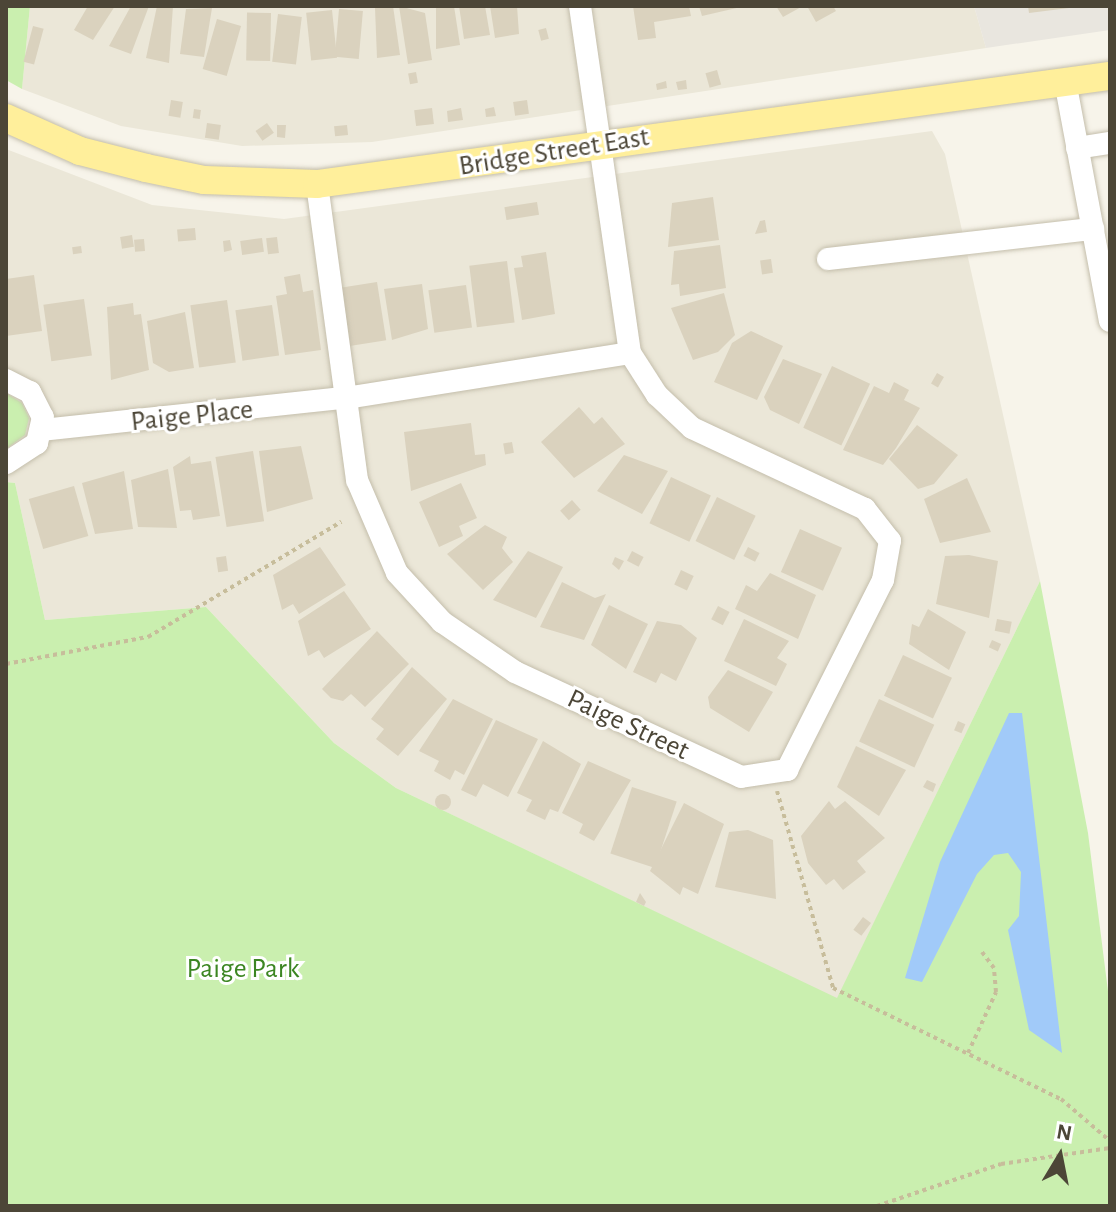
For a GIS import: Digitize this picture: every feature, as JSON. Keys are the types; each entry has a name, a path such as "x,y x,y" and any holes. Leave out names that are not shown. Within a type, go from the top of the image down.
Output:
{"main road":[{"name":"Bridge Street East","path":"6,118 80,151 146,168 204,180 317,184 1110,76"}],"street":[{"path":"580,6 630,353 657,395 692,428 865,509 890,541 883,580 805,743 773,777"},
{"path":"1065,81 1109,315"},
{"path":"1077,148 1110,143"},
{"name":"Paige Street","path":"317,184 342,399 372,528 397,573 442,622 515,672 709,764 741,777 773,777"},
{"path":"828,259 1093,229"},
{"path":"342,399 630,353"},
{"path":"6,380 39,403 42,430 28,453 6,463"},
{"name":"Paige Place","path":"42,430 342,399"}],"path":[{"path":"6,664 148,637 341,522"},
{"path":"773,777 833,988 1061,1099 1110,1141"},
{"path":"968,1053 996,992 994,968 982,952"},
{"path":"877,1206 1001,1164 1110,1148"}],"shaded area":[{"path":"30,6 974,6 986,48 372,142 242,146 121,126 22,89"},
{"path":"974,6 1110,6 1110,30 986,48"},
{"path":"932,131 945,154 1040,581 837,999 396,788 334,743 206,607 45,620 15,483 6,482 6,149 152,205 284,219"}],"green space":[{"path":"6,6 30,6 22,89 6,80"},
{"path":"6,393 22,403 29,418 25,435 6,449"},
{"name":"Paige Park","path":"6,482 15,483 45,620 206,607 334,743 396,788 837,998 1040,581 1088,833 1110,1007 1110,1206 6,1206"}],"water":[{"path":"1009,713 1022,713 1062,1053 1029,1030 1008,930 1019,916 1021,872 1008,853 994,855 977,874 922,982 905,978 940,862"}],"building":[{"path":"88,6 115,6 93,40 74,30"},
{"path":"131,6 149,6 131,54 109,46"},
{"path":"157,6 173,6 169,63 146,58"},
{"path":"393,6 400,55 377,58 375,8"},
{"path":"399,6 425,13 432,60 408,64"},
{"path":"436,6 454,6 460,45 436,49"},
{"path":"459,6 485,6 490,35 464,39"},
{"path":"490,6 517,6 519,34 495,38"},
{"path":"633,6 689,6 691,16 654,22 656,38 638,40"},
{"path":"699,6 741,6 741,7 702,16"},
{"path":"776,6 803,6 783,17"},
{"path":"807,6 833,6 836,11 816,22"},
{"path":"1028,6 1069,6 1069,8 1029,13"},
{"path":"212,8 204,57 180,54 186,9"},
{"path":"339,9 363,11 359,59 335,57"},
{"path":"332,10 337,58 311,60 306,13"},
{"path":"247,13 271,13 270,61 246,61"},
{"path":"278,14 302,17 296,65 272,62"},
{"path":"217,19 241,26 227,76 203,69"},
{"path":"33,26 44,29 34,65 23,62"},
{"path":"546,28 549,39 541,41 538,30"},
{"path":"717,70 721,84 710,88 705,73"},
{"path":"416,72 418,83 410,84 408,73"},
{"path":"686,80 687,89 678,90 676,82"},
{"path":"666,81 667,88 657,90 656,84"},
{"path":"171,100 183,102 180,118 168,116"},
{"path":"527,100 529,114 515,116 513,102"},
{"path":"494,107 496,116 486,117 485,109"},
{"path":"432,108 434,124 416,126 414,110"},
{"path":"461,108 463,120 448,122 447,111"},
{"path":"194,109 201,110 200,119 193,118"},
{"path":"207,123 221,125 219,140 205,138"},
{"path":"267,123 274,133 262,141 256,131"},
{"path":"277,125 286,125 285,138 277,137"},
{"path":"347,125 348,135 335,136 334,126"},
{"path":"713,197 719,240 668,247 672,203"},
{"path":"537,202 539,215 506,220 504,207"},
{"path":"765,220 767,232 755,234 760,221"},
{"path":"195,228 196,240 178,242 177,230"},
{"path":"132,235 134,247 122,249 120,237"},
{"path":"277,237 279,253 268,254 266,238"},
{"path":"262,238 264,252 242,255 240,241"},
{"path":"144,239 145,251 135,252 134,240"},
{"path":"230,240 232,250 224,252 223,241"},
{"path":"720,245 726,288 680,296 679,284 671,285 674,251"},
{"path":"81,246 82,253 73,254 72,247"},
{"path":"546,252 555,314 522,320 514,268 523,267 521,256"},
{"path":"771,259 773,273 762,274 760,261"},
{"path":"507,261 515,323 477,327 469,266"},
{"path":"300,274 303,292 313,290 321,350 285,355 276,296 287,294 284,277"},
{"path":"34,275 42,331 6,336 6,279"},
{"path":"377,282 386,340 350,346 340,288"},
{"path":"422,284 428,329 392,340 384,289"},
{"path":"466,285 472,328 434,333 428,290"},
{"path":"724,293 735,335 718,352 693,360 671,308"},
{"path":"84,299 92,355 51,361 43,305"},
{"path":"227,300 236,362 199,368 190,305"},
{"path":"133,303 134,315 141,314 149,370 111,380 107,307"},
{"path":"272,305 279,356 242,361 235,310"},
{"path":"185,312 194,368 169,372 153,363 147,321"},
{"path":"751,331 783,346 757,400 714,382 732,343"},
{"path":"783,359 822,374 799,424 770,410 764,397"},
{"path":"832,366 870,384 841,445 803,428"},
{"path":"937,373 944,377 938,387 931,383"},
{"path":"894,382 909,390 904,400 920,408 896,448 883,465 843,450 874,386 889,393"},
{"path":"579,407 594,424 602,417 625,444 574,478 541,442"},
{"path":"471,423 475,455 485,454 486,465 411,491 404,432"},
{"path":"917,425 958,455 934,484 918,489 889,459"},
{"path":"512,442 514,453 505,454 503,444"},
{"path":"301,446 313,499 267,512 259,451"},
{"path":"253,451 264,521 227,527 215,457"},
{"path":"624,455 668,471 642,514 597,491"},
{"path":"190,456 191,464 211,461 220,516 193,520 191,510 180,511 173,467"},
{"path":"168,469 177,528 138,527 131,480"},
{"path":"124,471 133,529 95,534 82,483"},
{"path":"671,477 711,496 689,542 649,523"},
{"path":"967,478 991,532 940,543 924,499"},
{"path":"461,483 477,518 459,526 463,536 439,547 419,502"},
{"path":"74,486 88,536 43,549 29,499"},
{"path":"717,497 756,516 734,560 696,541"},
{"path":"572,500 581,510 569,520 560,511"},
{"path":"485,525 507,537 502,548 513,562 483,590 447,554"},
{"path":"800,529 842,548 823,591 781,572"},
{"path":"320,547 346,585 299,614 293,604 282,610 273,575"},
{"path":"748,547 760,553 755,562 743,556"},
{"path":"528,551 563,567 536,618 493,600"},
{"path":"632,551 644,557 639,567 627,561"},
{"path":"969,555 998,561 989,618 936,604 945,556"},
{"path":"226,556 228,571 218,572 216,557"},
{"path":"615,557 624,561 619,570 612,564"},
{"path":"681,570 694,576 687,590 674,585"},
{"path":"770,573 816,595 798,639 735,609 746,585 757,591"},
{"path":"562,582 595,598 606,594 584,640 540,627"},
{"path":"344,591 371,629 324,658 319,650 308,656 298,621"},
{"path":"609,605 648,624 626,669 591,645"},
{"path":"718,606 730,612 723,625 711,619"},
{"path":"928,609 966,632 949,670 909,644 912,624 919,627"},
{"path":"744,619 789,641 777,658 787,664 776,686 724,661"},
{"path":"997,619 1012,622 1009,634 995,631"},
{"path":"657,621 681,625 697,638 676,681 661,673 656,683 633,672"},
{"path":"377,631 409,664 365,707 351,694 343,701 331,698 322,689"},
{"path":"992,640 1001,644 998,651 989,647"},
{"path":"903,655 952,678 933,719 884,696"},
{"path":"412,667 447,699 398,756 376,739 384,729 371,719"},
{"path":"728,670 773,692 749,732 710,708 708,697"},
{"path":"453,699 493,719 464,775 455,770 450,780 434,771 439,761 419,751"},
{"path":"879,699 934,725 914,767 859,742"},
{"path":"496,720 538,739 508,797 483,784 476,797 461,790"},
{"path":"958,721 965,724 961,733 954,730"},
{"path":"543,741 581,764 558,812 550,809 545,820 526,811 532,800 517,793"},
{"path":"856,746 906,770 879,816 837,787"},
{"path":"588,761 631,780 594,841 579,833 583,824 562,813"},
{"path":"927,780 936,784 933,792 923,787"},
{"path":"632,787 677,802 655,868 610,854"},
{"path":"443,794 451,802 443,810 435,802"},
{"path":"829,801 835,809 845,801 885,838 857,861 866,872 843,890 834,879 826,885 808,863 801,836"},
{"path":"684,803 724,824 698,894 683,887 680,895 650,871"},
{"path":"748,830 773,840 776,899 715,887 729,832"},
{"path":"640,893 646,902 644,906 636,902"},
{"path":"863,917 871,923 861,936 853,930"}]}
